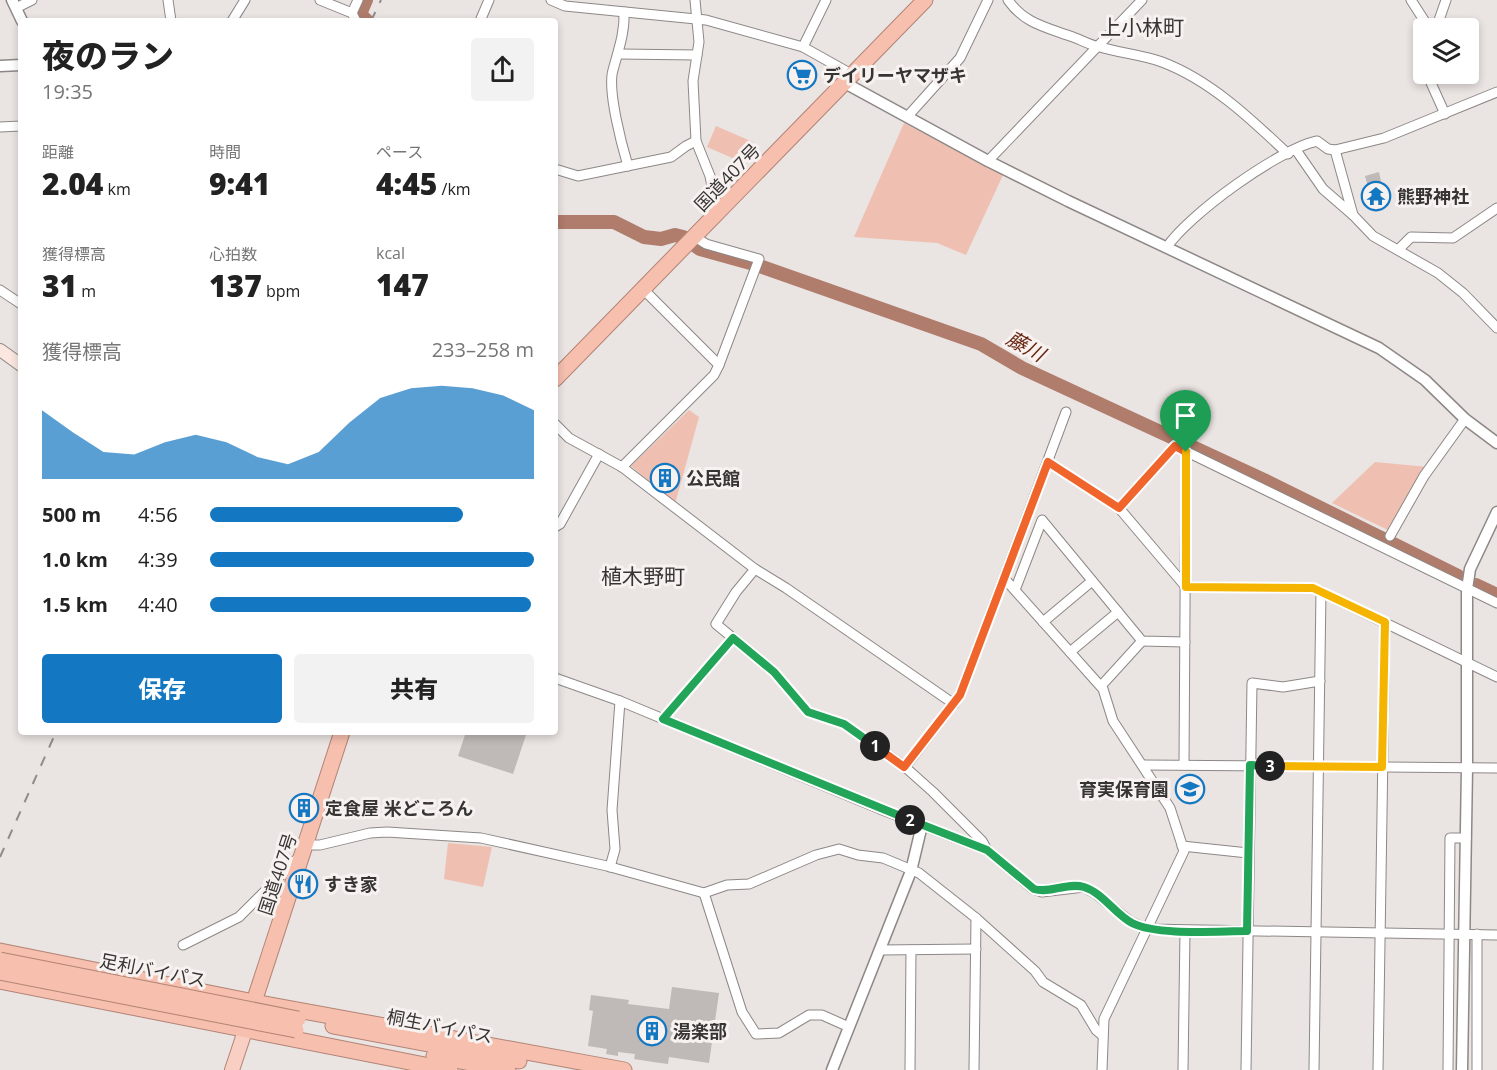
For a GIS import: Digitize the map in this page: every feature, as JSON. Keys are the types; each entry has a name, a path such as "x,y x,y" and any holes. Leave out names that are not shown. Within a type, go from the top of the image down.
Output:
{"highway":[{"name":"国道407号","path":"558,376 925,0"},
{"name":"国道407号","path":"246,1028 306,849 341,735"},
{"path":"0,951 254,1002 624,1070"},
{"name":"足利バイパス","path":"0,960 297,1024"},
{"name":"足利バイパス","path":"0,972 297,1024"},
{"path":"0,981 450,1070"},
{"name":"桐生バイパス","path":"297,1024 508,1070"},
{"name":"桐生バイパス","path":"297,1024 574,1070"}],"main road":[{"path":"0,350 18,363"},
{"path":"232,1070 246,1028"}],"street":[{"path":"21,18 14,4 32,0"},
{"path":"168,0 171,18"},
{"path":"234,18 245,0"},
{"path":"320,0 354,17 358,0"},
{"path":"481,18 489,0"},
{"path":"551,0 565,6 696,19 766,35 803,47 908,117 988,160 1379,348 1425,381 1465,419 1497,443"},
{"path":"695,0 699,42 693,81 696,141 710,176 717,214"},
{"path":"803,47 826,0"},
{"path":"908,117 960,58 988,0"},
{"path":"1008,0 1022,16 1048,30 1069,35 1097,47 1162,62 1186,74 1235,107 1292,152 1323,189 1373,236 1438,273 1496,326"},
{"path":"988,160 1142,0"},
{"path":"1411,0 1424,18"},
{"path":"1439,18 1446,0"},
{"path":"624,12 619,54 612,71 619,139 628,166"},
{"path":"619,54 697,55"},
{"path":"0,66 18,65"},
{"path":"1432,84 1445,114"},
{"path":"1167,247 1203,210 1238,185 1292,152 1317,141 1328,149 1335,150 1384,138 1497,92"},
{"path":"0,127 18,126"},
{"path":"558,170 578,176 671,157 696,141"},
{"path":"1335,150 1353,215"},
{"path":"1399,249 1411,237 1455,237 1497,208"},
{"path":"622,467 714,375 759,260 706,244 695,237"},
{"path":"644,289 718,364"},
{"path":"0,290 18,302"},
{"path":"904,767 960,695 1066,412"},
{"path":"1390,536 1424,476 1465,419"},
{"path":"558,427 569,438 622,467 755,569 954,704"},
{"path":"1119,508 1175,446 1497,603"},
{"path":"1184,764 1186,452"},
{"path":"558,525 598,454"},
{"path":"1048,462 1119,508 1186,587 1313,588 1497,677"},
{"path":"1462,1070 1467,768 1467,589 1470,569 1497,512"},
{"path":"1015,590 1042,520 1142,642"},
{"path":"755,569 736,592 716,624 774,672 808,712 844,724 904,767 933,792 982,841 987,850"},
{"path":"1004,578 1101,686 1113,721 1170,808 1184,851 1104,1019 1102,1070"},
{"path":"1043,621 1092,581"},
{"path":"1314,1070 1321,591"},
{"path":"1070,652 1118,612"},
{"path":"1378,1070 1385,622"},
{"path":"663,719 733,638"},
{"path":"1101,686 1142,642 1185,642"},
{"path":"558,679 620,701 987,850 1034,889 1042,892 1083,887 1096,894 1131,922 1148,929 1497,935"},
{"path":"1246,1070 1252,683 1283,687 1320,681"},
{"path":"610,867 615,849 612,810 620,701"},
{"path":"1143,765 1497,768"},
{"path":"832,1070 911,870 922,825"},
{"path":"183,945 239,917 306,849 370,833 429,833 501,841 610,867 704,893 727,885 749,884 816,855 839,849 858,855 883,858 919,873 976,918 1035,971 1043,982 1082,1005 1102,1035"},
{"path":"1448,1070 1450,838 1466,838"},
{"path":"1182,846 1248,853"},
{"path":"704,893 742,1012 756,1034 779,1033 809,1015 822,1015 849,1027"},
{"path":"974,1070 976,918"},
{"path":"1183,1070 1185,931"},
{"path":"1477,934 1477,1070"},
{"path":"880,950 976,949"},
{"path":"910,1070 911,950"}],"shaded area":[{"path":"904,123 1003,175 966,255 937,243 854,237"},
{"path":"716,126 753,142 744,163 707,147"},
{"path":"689,410 699,417 675,504 631,466"},
{"path":"1375,462 1428,467 1390,531 1332,503"},
{"path":"448,843 492,847 483,887 444,879"}],"building":[{"path":"1379,172 1383,191 1370,194 1365,176"},
{"name":"公民館","path":"668,465 679,473 663,490 652,482"},
{"path":"465,735 526,735 513,774 458,756"},
{"name":"湯楽部","path":"672,987 719,993 709,1063 669,1057 668,1064 653,1062 634,1059 635,1054 618,1052 618,1056 606,1054 607,1049 588,1046 593,1011 589,1010 591,995 629,1000 628,1004 669,1009"}],"waterway":[{"name":"藤川","path":"364,18 360,14 366,0"},
{"name":"藤川","path":"558,222 614,222 644,237 661,239 675,235 683,237 700,249 754,264 981,344 1022,368 1264,480 1458,576"},
{"name":"藤川","path":"1476,585 1497,595"}],"railway":[{"path":"372,18 381,0"},
{"path":"0,857 55,735"}],"place":[{"name":"デイリーヤマザキ","path":"802,75"},
{"name":"熊野神社","path":"1376,196"},
{"name":"公民館","path":"665,478"},
{"name":"育実保育園","path":"1190,789"},
{"name":"定食屋 米どころん","path":"304,808"},
{"name":"すき家","path":"303,884"},
{"name":"湯楽部","path":"652,1031"}],"district":[{"name":"上小林町","path":"1142,27"},
{"name":"植木野町","path":"643,576"}],"route":[{"path":"1175,446 1186,452 1186,587 1313,588 1385,622 1382,767 1250,765 1247,931 1148,929 1131,922 1096,894 1083,887 1042,892 1021,880 987,850 880,809 765,759 663,719 733,638 774,672 808,712 844,724 904,767 960,695 1048,462 1119,508 1175,446"}]}
